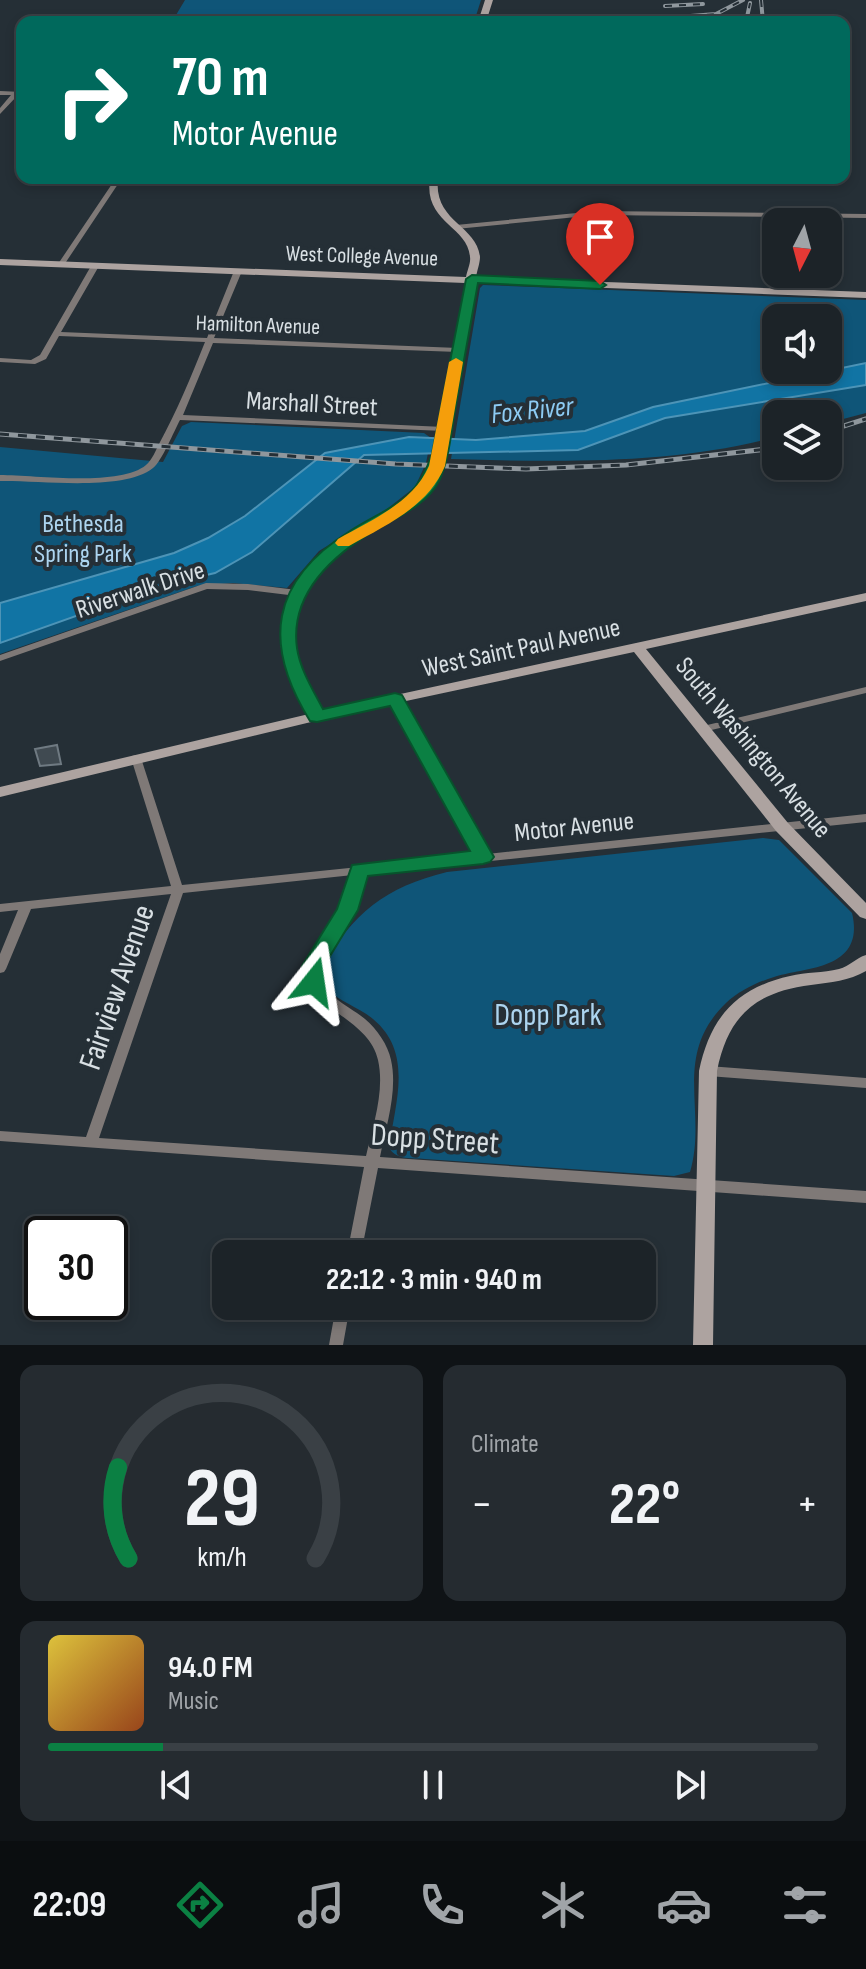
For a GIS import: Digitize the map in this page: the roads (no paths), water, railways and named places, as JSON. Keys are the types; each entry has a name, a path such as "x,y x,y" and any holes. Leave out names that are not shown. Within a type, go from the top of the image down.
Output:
{"street":[{"path":"0,112 16,96"},
{"path":"62,264 115,184"},
{"path":"317,716 297,676 288,648 288,623 297,593 318,565 338,547 418,497 435,474 440,454 472,279 473,250 433,201 432,184"},
{"path":"456,227 597,213 866,216"},
{"name":"West College Avenue","path":"0,262 866,295"},
{"path":"5,361 40,360 95,266"},
{"path":"0,478 109,479 140,473 152,465 178,417 238,271"},
{"name":"Hamilton Avenue","path":"56,334 458,350"},
{"name":"Marshall Street","path":"178,417 443,433"},
{"name":"Riverwalk Drive","path":"0,658 206,586 297,593"},
{"name":"West Saint Paul Avenue","path":"0,792 317,716 866,597"},
{"name":"South Washington Avenue","path":"637,647 782,827 866,913"},
{"path":"703,729 866,690"},
{"path":"395,699 483,857"},
{"name":"Fairview Avenue","path":"90,1143 178,890 136,758"},
{"name":"Motor Avenue","path":"0,908 866,818"},
{"path":"357,1240 388,1081 386,1054 371,1029 327,999 317,988 312,973 317,955 347,910 360,870"},
{"path":"0,969 26,906"},
{"path":"703,1345 708,1071 711,1048 718,1031 745,1002 776,986 843,975 866,961"},
{"path":"708,1071 866,1083"},
{"name":"Dopp Street","path":"0,1136 866,1197"},
{"path":"336,1345 340,1320"}],"railway":[{"path":"690,16 716,14 743,0"},
{"path":"761,0 762,16"},
{"path":"747,16 750,3"},
{"path":"665,6 703,4"},
{"path":"842,427 866,419"},
{"path":"0,434 396,464 526,469 626,465 762,450"}],"water label":[{"name":"Fox River","path":"532,409"}],"park label":[{"name":"Bethesda Spring Park","path":"83,538"},
{"name":"Dopp Park","path":"548,1014"}]}
